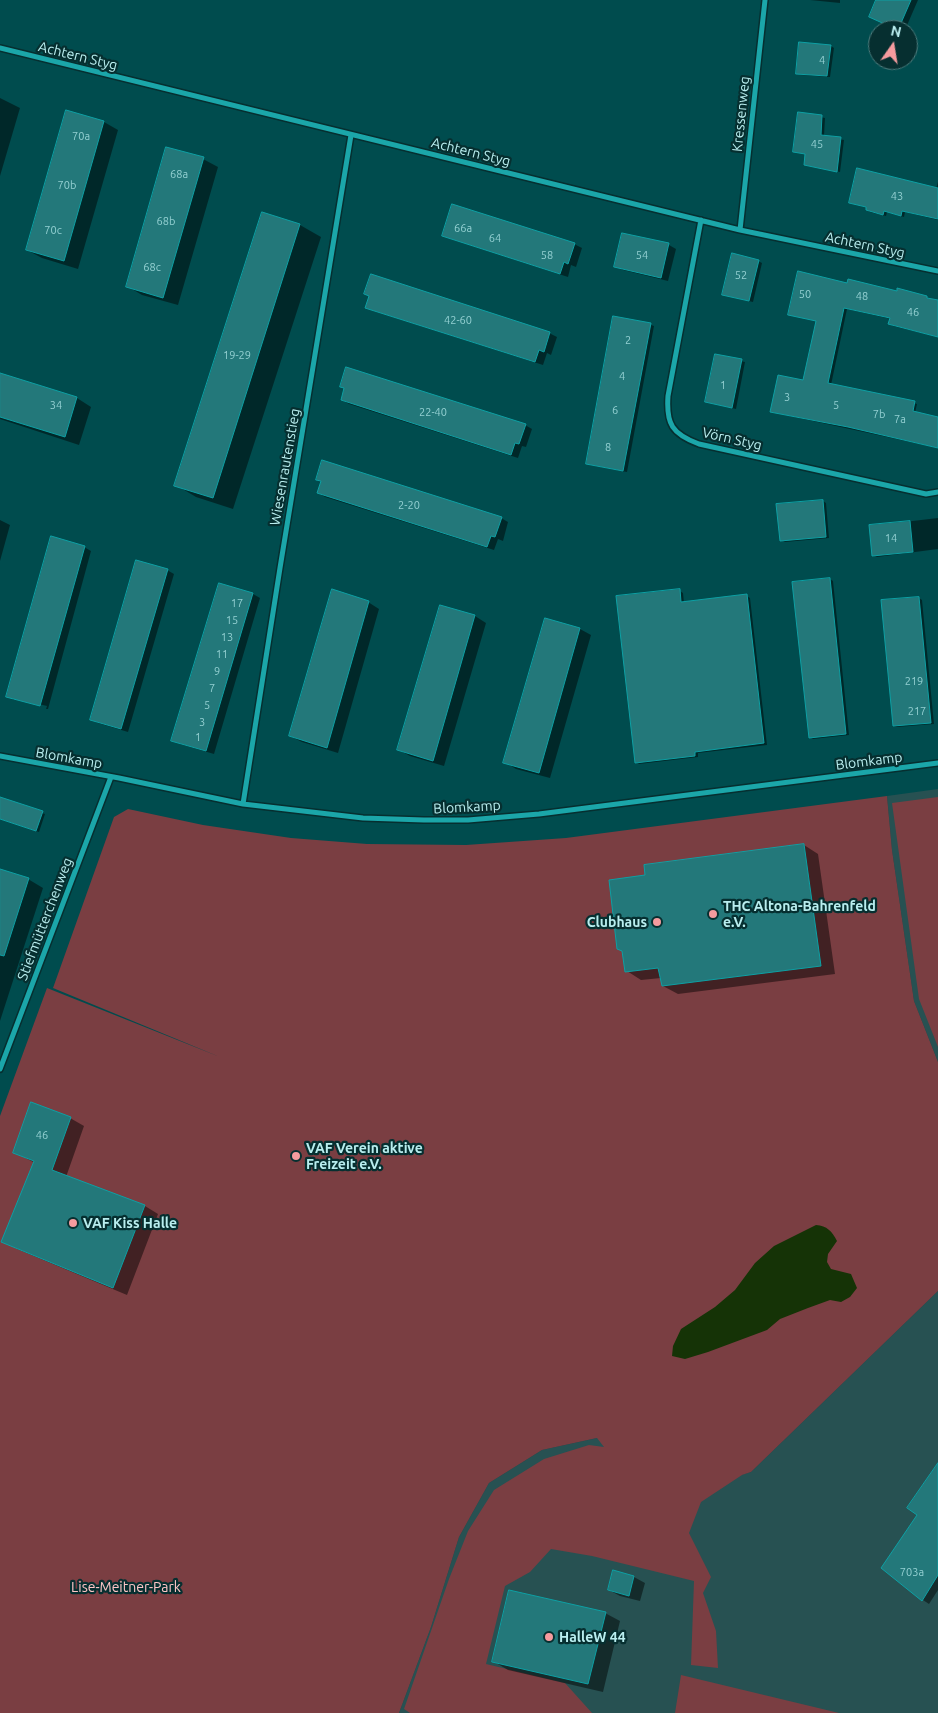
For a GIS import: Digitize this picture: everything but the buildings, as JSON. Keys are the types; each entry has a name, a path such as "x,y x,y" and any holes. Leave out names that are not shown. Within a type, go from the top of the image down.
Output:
{"street":[{"name":"Kressenweg","path":"740,230 765,0"},
{"name":"Achtern Styg","path":"0,48 740,230 938,272"},
{"name":"Wiesenrautenstieg","path":"242,804 351,135"},
{"name":"Vörn Styg","path":"701,220 668,396 667,413 673,428 683,438 699,444 926,494 938,492"},
{"name":"Blomkamp","path":"0,756 242,804 363,818 468,820 539,814 938,763"},
{"name":"Stiefmütterchenweg","path":"0,1069 111,777"}],"shaded area":[{"path":"938,789 938,1062 914,1001 892,850 887,796"},
{"path":"816,1225 829,1230 837,1241 828,1254 827,1262 831,1269 851,1274 857,1288 850,1297 841,1302 830,1300 808,1308 780,1319 767,1330 708,1352 685,1359 672,1356 673,1346 681,1329 715,1307 735,1290 755,1263 774,1246"},
{"path":"938,1291 938,1713 399,1713 431,1627 459,1537 489,1483 542,1450 597,1438 721,1481 751,1472"}],"green space":[{"name":"Lise-Meitner-Park","path":"887,796 892,850 914,1001 938,1062 938,1291 751,1472 742,1475 701,1502 689,1533 711,1577 703,1593 716,1631 718,1668 691,1665 694,1581 592,1556 551,1549 530,1572 505,1586 486,1664 565,1683 592,1713 410,1713 404,1709 449,1579 468,1531 494,1490 544,1459 589,1445 604,1447 597,1438 542,1450 489,1483 459,1537 431,1627 399,1713 0,1713 0,1116 47,988 220,1057 53,988 114,817 128,809 203,825 291,838 367,844 466,845 566,838"},
{"path":"938,797 938,1047 919,999 892,803"},
{"path":"681,1675 839,1713 675,1713"}],"place":[{"name":"THC Altona-Bahrenfeld e.V.","path":"713,914"},
{"name":"Clubhaus","path":"657,922"},
{"name":"VAF Verein aktive Freizeit e.V.","path":"296,1156"},
{"name":"VAF Kiss Halle","path":"73,1223"},
{"name":"HalleW 44","path":"549,1637"}]}
